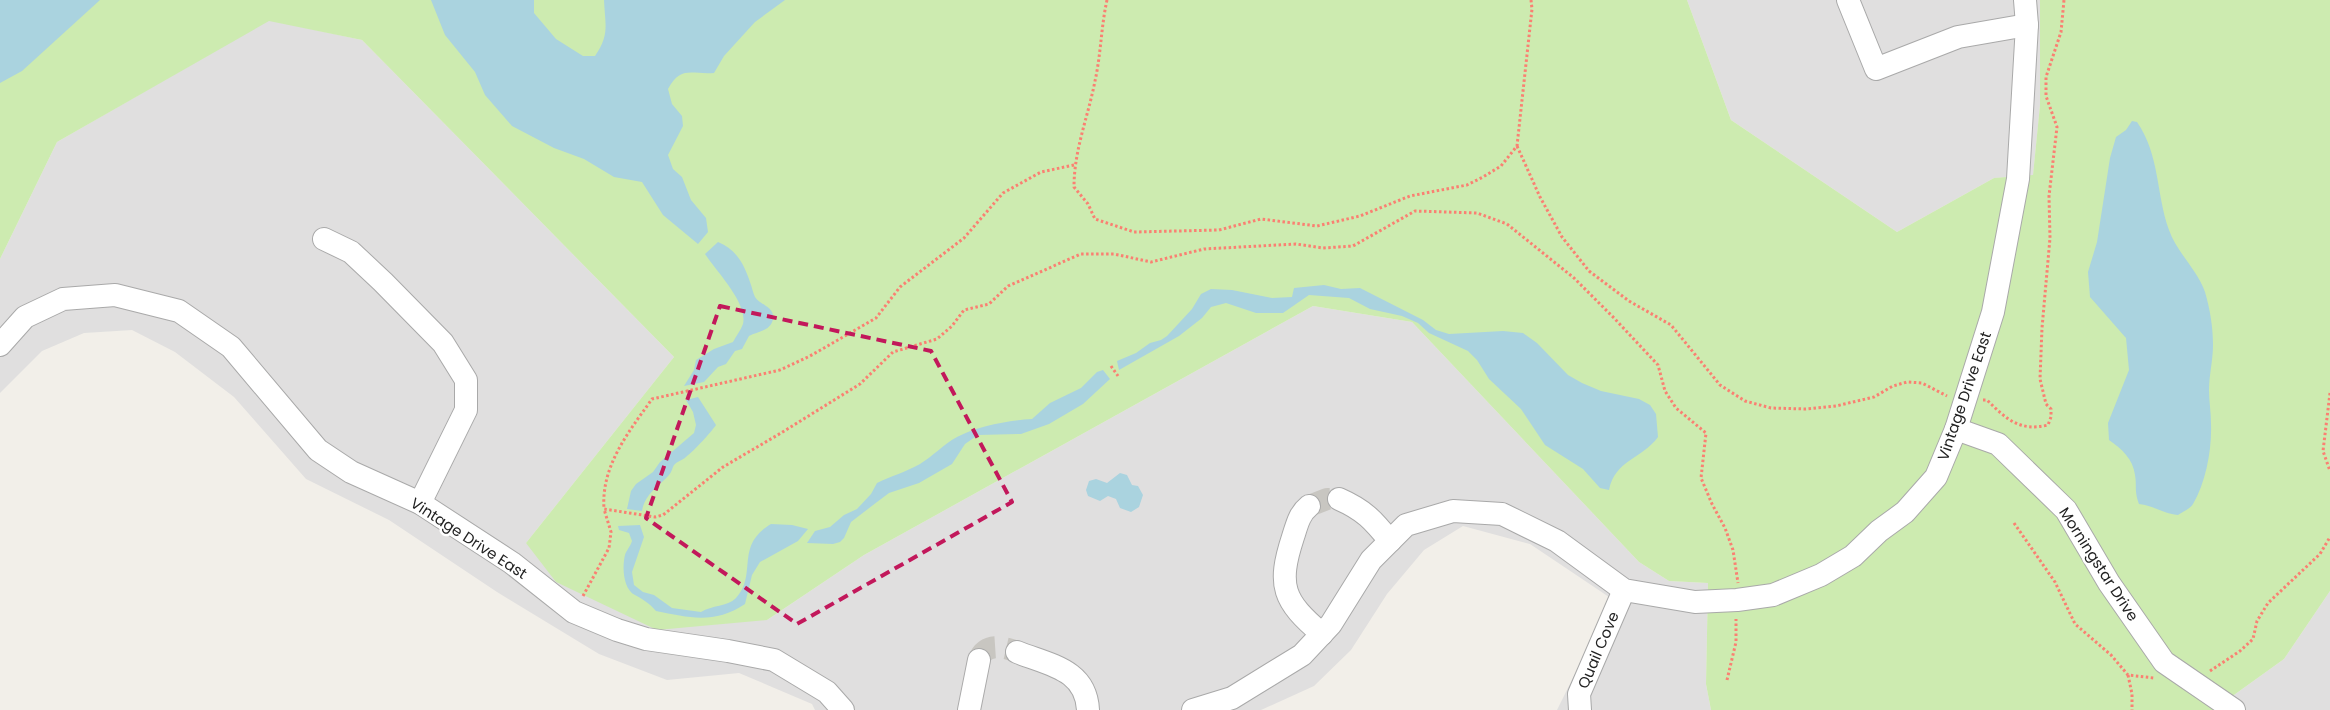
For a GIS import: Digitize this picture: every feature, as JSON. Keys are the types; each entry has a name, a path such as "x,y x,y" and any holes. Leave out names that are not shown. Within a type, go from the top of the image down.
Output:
{"street":[{"path":"1848,0 1876,69 1958,37 2027,25"},
{"name":"Vintage Drive East","path":"1193,710 1232,698 1302,655 1331,624 1372,560 1406,525 1453,511 1502,514 1557,541 1624,590 1695,602 1736,600 1773,595 1822,575 1853,556 1879,532 1905,512 1936,477 1956,429 1993,312 2018,179 2027,25 2025,0"},
{"path":"324,239 352,252 383,282 444,343 466,380 466,410 420,503"},
{"name":"Vintage Drive East","path":"0,345 25,317 63,299 115,295 179,310 231,347 318,450 351,472 420,503 512,563 574,612 617,630 646,639 774,660 827,692 843,710"},
{"name":"Morningstar Drive","path":"1956,429 1998,444 2066,510 2109,583 2164,662 2234,710"},
{"path":"1339,499 1360,509 1371,517 1390,541"},
{"path":"1309,506 1298,520 1292,538 1284,568 1284,583 1288,596 1295,608 1322,634"},
{"name":"Quail Cove","path":"1576,705 1624,590"},
{"path":"1017,652 1065,671 1078,679 1087,696 1088,710"},
{"path":"969,710 979,660"}],"path":[{"path":"1107,0 1095,83 1081,131 1074,165 1074,187 1088,204 1095,219 1134,232 1219,230 1261,219 1317,226 1360,216 1410,196 1467,185 1501,166 1517,146"},
{"path":"1531,0 1532,9 1527,65 1517,146 1540,197 1562,236 1589,271 1629,301 1671,325 1720,385 1745,401 1771,408 1806,409 1836,406 1874,397 1893,386 1907,382 1922,383 1947,396 1987,400 2015,424 2036,428 2048,425 2051,417 2040,378 2042,328 2050,238 2049,196 2057,127 2046,96 2046,77 2061,32 2064,0"},
{"path":"574,612 609,548 611,532 603,499 610,464 652,399 780,370 810,356 876,318 900,287 964,238 1003,193 1041,172 1074,165"},
{"path":"604,509 650,517 663,515 722,467 781,434 860,384 893,352 937,339 952,326 964,310 989,304 1008,286 1081,254 1114,254 1150,262 1204,249 1296,244 1323,248 1353,246 1415,211 1477,213 1507,224 1574,278 1658,365 1665,391 1676,408 1706,434 1701,478 1725,528 1733,550 1738,583 1736,642 1727,680"},
{"path":"1111,366 1118,376"},
{"path":"2330,393 2323,451 2330,471"},
{"path":"2014,523 2055,582 2075,624 2111,655 2128,674 2132,694 2132,710"},
{"path":"2189,679 2200,677 2210,671 2240,652 2253,639 2257,622 2268,603 2320,554 2330,536"},
{"path":"2128,674 2160,679"}],"highlighted area":[{"path":"720,306 931,351 1012,502 797,624 646,518"}],"shaded area":[{"path":"1687,0 2040,0 2040,105 2033,176 1994,178 1897,232 1731,120"},
{"path":"269,20 362,40 674,357 526,543 767,620 864,555 1313,306 1412,322 1639,562 1669,581 1708,583 1706,684 1711,710 1557,710 1612,599 1530,544 1463,526 1424,550 1387,594 1351,650 1314,686 1261,710 815,710 812,704 739,673 667,680 599,654 497,592 389,520 306,479 234,397 175,352 132,330 84,333 42,351 0,393 0,259 57,142"},
{"path":"2330,591 2330,710 2213,710 2284,659"}],"green space":[{"path":"0,0 1687,0 1731,120 1897,232 1994,178 2033,175 2040,105 2040,0 2330,0 2330,591 2284,659 2213,710 1711,710 1706,684 1708,583 1669,581 1639,562 1412,322 1313,306 864,555 767,620 657,630 556,582 526,543 674,357 362,40 269,21 57,142 0,259"}],"water":[{"path":"0,0 100,0 22,71 0,83"},
{"path":"431,0 534,0 534,13 556,39 583,56 595,56 603,42 606,29 604,0 785,0 755,22 724,56 714,73 682,74 668,89 672,104 682,116 683,126 668,155 673,169 682,177 691,200 706,218 708,232 698,244 663,215 642,182 614,177 584,159 554,148 512,126 485,95 475,72 445,35"},
{"path":"2132,121 2137,122 2150,148 2169,230 2205,292 2212,325 2213,345 2209,384 2211,434 2209,454 2205,476 2198,495 2192,506 2178,515 2139,504 2132,464 2122,451 2109,440 2108,423 2129,370 2126,338 2090,297 2088,272 2097,242 2110,158 2116,137 2126,130"},
{"path":"718,242 730,249 742,263 755,297 770,309 773,319 770,326 749,336 742,349 735,351 726,364 718,367 704,382 684,386 694,370 696,360 714,349 733,342 743,324 741,307 736,297 705,254"},
{"path":"1324,285 1341,289 1360,288 1423,320 1436,330 1449,334 1503,331 1523,333 1537,343 1568,375 1582,383 1601,391 1639,399 1650,405 1656,414 1658,437 1617,472 1609,490 1600,488 1583,469 1545,445 1521,409 1489,379 1477,360 1468,351 1429,333 1418,323 1402,316 1370,309 1349,298 1309,295 1283,313 1256,313 1226,303 1211,307 1202,318 1179,336 1119,370 1117,361 1167,336 1192,309 1201,294 1211,289 1232,290 1272,298 1292,297 1294,288"},
{"path":"1103,370 1110,379 1083,404 1049,424 1021,434 978,435 965,444 952,464 919,483 889,493 851,522 844,538 840,542 833,544 807,543 815,531 830,527 844,515 857,509 871,494 877,483 920,464 952,440 965,433 994,424 1032,419 1050,403 1081,388 1097,372"},
{"path":"698,397 716,425 694,450 674,465 670,474 649,495 642,511 627,509 631,491 636,484 653,472 660,462 694,433 696,425 693,412 686,400"},
{"path":"1120,473 1127,475 1132,485 1138,486 1143,495 1139,507 1131,512 1120,508 1116,499 1108,496 1100,501 1088,496 1086,490 1089,481 1096,479 1107,483"},
{"path":"771,524 792,525 808,529 798,541 760,562 752,575 745,604 723,615 702,618 656,611 628,588 624,571 624,560 632,541 629,533 619,530 618,526 640,525 644,537 632,572 634,585 643,592 654,595 672,608 701,612 728,603 736,598 746,579 749,551 753,541"}],"tunnel":[{"path":"1309,506 1327,499 1339,499"},
{"path":"979,660 981,655 990,648 1000,647 1017,652"}]}
